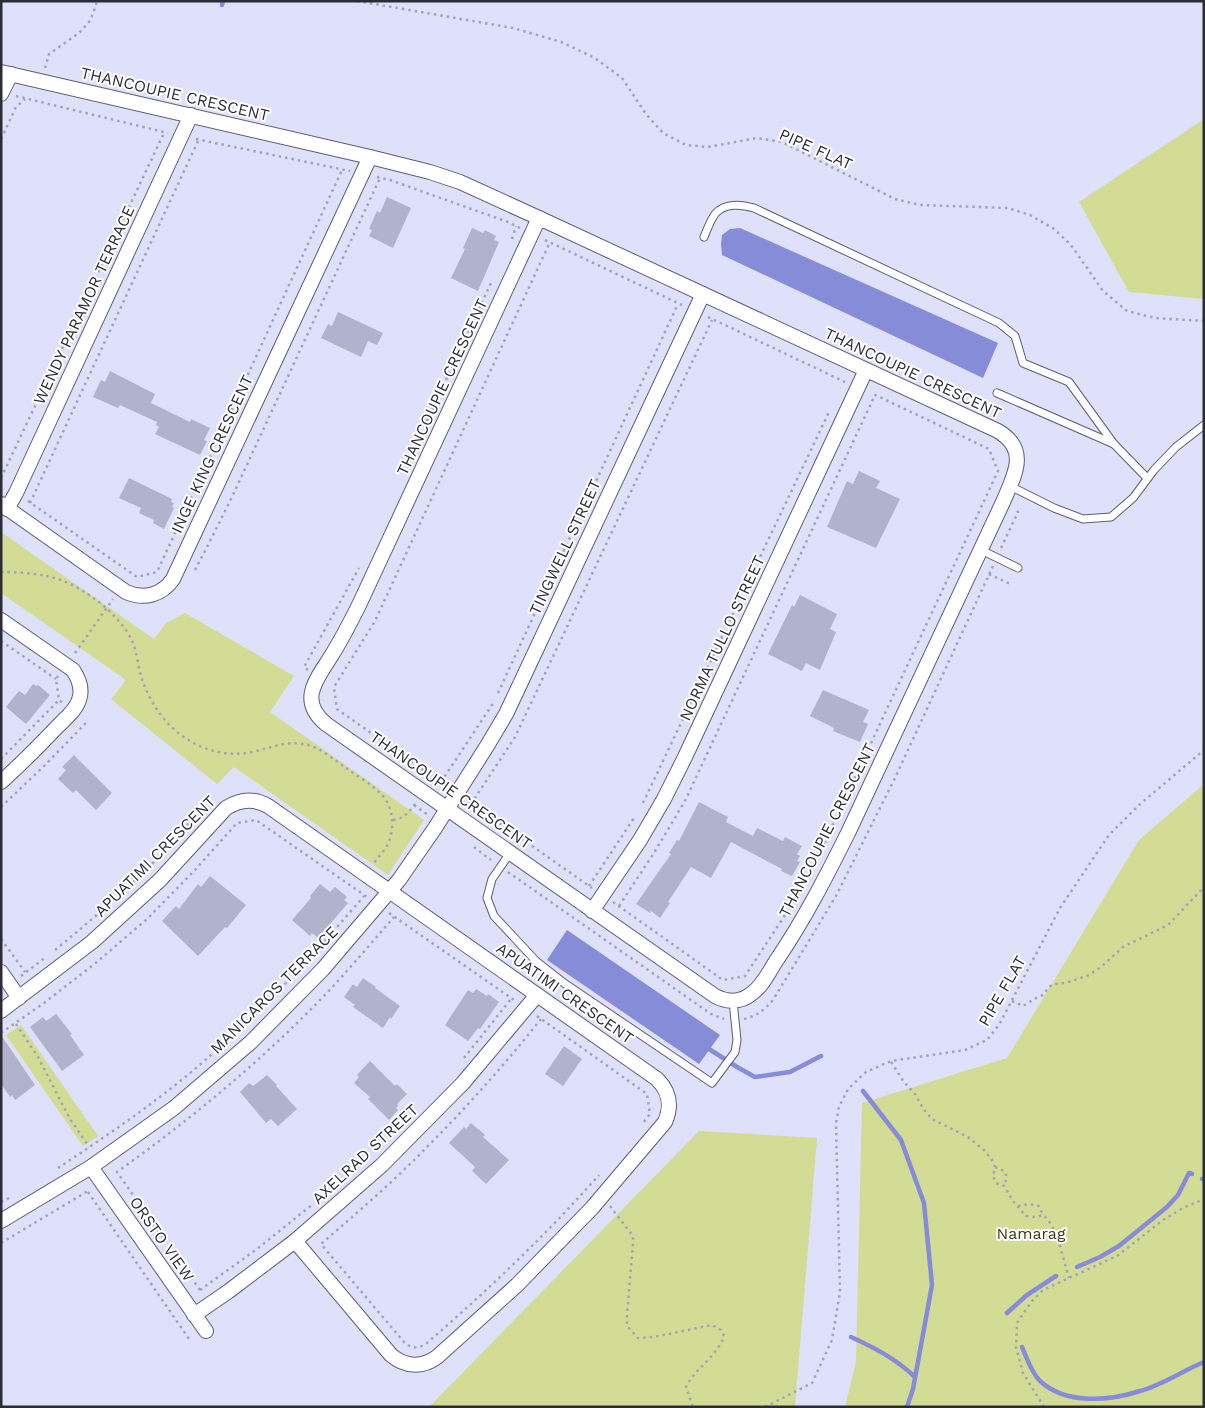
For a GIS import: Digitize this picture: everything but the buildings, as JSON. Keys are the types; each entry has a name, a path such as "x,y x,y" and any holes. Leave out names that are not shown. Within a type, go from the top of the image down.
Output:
{"street":[{"name":"THANCOUPIE CRESCENT","path":"6,73 370,157 430,172 460,182 540,218 1003,434 1011,443 1017,456 1016,471 1010,486 822,886 758,989 748,996 733,1000 723,1000 714,996 321,720 313,708 311,696 313,685 333,654 359,605 540,218"},
{"path":"1,94 6,73"},
{"name":"WENDY PARAMOR TERRACE","path":"4,506 16,493 190,116"},
{"name":"INGE KING CRESCENT","path":"4,506 120,588 135,595 149,596 163,590 173,579 370,157"},
{"name":"TINGWELL STREET","path":"447,809 492,738 522,681 702,294"},
{"name":"NORMA TULLO STREET","path":"592,911 640,840 664,799 866,370"},
{"path":"1,620 73,670 79,681 80,694 76,706 30,756 1,782"},
{"name":"APUATIMI CRESCENT","path":"1,1011 92,942 160,880 226,808 239,802 254,801 262,804 366,875 657,1079 666,1091 670,1105 667,1119 592,1208 517,1285 437,1357 424,1364 407,1364 391,1355 295,1241"},
{"name":"MANICAROS TERRACE","path":"1,1221 91,1167 174,1108 251,1042 323,969 389,892 447,809"},
{"path":"5,978 20,998"},
{"name":"AXELRAD STREET","path":"194,1315 295,1241 382,1165 463,1083 537,995"},
{"name":"ORSTO VIEW","path":"91,1167 206,1331"}],"lane":[{"path":"704,237 716,214 725,207 744,205 999,323 1016,336 1023,363 1069,382 1114,444 1147,478"},
{"path":"997,392 1114,444"},
{"path":"1010,486 1054,508 1083,519 1111,517 1133,498 1147,478 1176,448 1204,425"},
{"path":"981,550 1018,568"},
{"path":"510,853 492,879 487,898 494,916 536,960 564,983 712,1083 735,1052 738,1040 733,1000"}],"path":[{"path":"38,101 48,57 84,28 93,14 97,1"},
{"name":"PIPE FLAT","path":"357,1 513,28 561,42 595,58 622,78 646,114 663,133 686,145 708,147 757,138 782,142 895,199 920,205 1008,208 1030,215 1054,229 1071,245 1103,291 1127,310 1155,318 1204,320"},
{"path":"1,94 38,101 164,133 390,180 508,222 678,304 493,704 441,782"},
{"path":"1,139 16,107 25,99"},
{"path":"1,478 164,133"},
{"path":"199,139 30,502 137,577 157,572 342,170"},
{"path":"194,571 232,497 380,178"},
{"path":"511,242 516,226"},
{"path":"472,804 515,737 712,319 989,449 998,472 816,861 794,900 745,976 723,980 619,906 603,896 456,793 337,709 334,687 375,621 550,242"},
{"path":"421,435 494,276"},
{"path":"619,906 685,801 875,396"},
{"path":"640,810 831,408"},
{"path":"469,843 711,1014 727,1020 735,1020 754,1016 764,1010 773,1000 836,896 895,778 1018,512 1017,509 1003,502"},
{"path":"318,676 304,667 359,567"},
{"path":"1,572 23,572 48,576 68,582 106,608 122,624 134,644 141,676 156,710 186,739 205,749 229,753 250,752 290,742 306,744 324,752 381,793 388,805 393,820 392,831 389,842 366,875"},
{"path":"989,574 1010,584"},
{"path":"1,759 59,700 56,679 120,588"},
{"path":"1,640 56,679"},
{"name":"PIPE FLAT","path":"765,1407 812,1383 832,1340 840,1292 836,1123 839,1107 848,1089 866,1072 890,1062 965,1050 986,1040 999,1025 1060,908 1109,835 1139,805 1204,750"},
{"path":"53,952 83,928 162,854 204,806 218,817"},
{"path":"589,886 635,817"},
{"path":"1012,1001 1024,1006 1043,995 1054,984 1066,983 1089,975 1123,947 1168,925 1204,886"},
{"path":"56,1170 153,1102 217,1050 292,977 364,896"},
{"path":"319,1199 257,1249 200,1290 116,1172 196,1113 276,1043 328,991 394,916"},
{"path":"1,939 25,972"},
{"path":"5,978 25,972 47,956"},
{"path":"458,1064 512,999 647,1094 650,1114 640,1128"},
{"path":"541,1019 480,1092 426,1149 321,1244 404,1342 408,1346 418,1348 427,1343 506,1272 601,1173"},
{"path":"16,1023 38,1057 70,1119 90,1147"},
{"path":"890,1062 932,1119 968,1137 986,1151 995,1167 993,1176 996,1182 1004,1186 1013,1201 1026,1216 1036,1218 1043,1215"},
{"path":"995,1167 1004,1171 1007,1177 1004,1186"},
{"path":"1,1243 88,1192 101,1182"},
{"path":"88,1192 189,1338"},
{"path":"1,1202 16,1194"},
{"path":"1044,1407 1023,1373 1016,1347 1018,1324 1031,1302 1043,1290 1117,1256 1163,1220 1183,1208 1204,1199"},
{"path":"609,1203 633,1236 627,1326 638,1338 654,1337 712,1325 721,1330 724,1336 720,1346 690,1379 686,1387 693,1407"},
{"path":"1018,1206 1029,1204 1039,1206 1057,1238 1069,1278"}],"green space":[{"path":"1204,119 1204,299 1129,292 1079,202"},
{"path":"1,532 154,639 166,623 185,613 294,676 270,712 424,820 388,875 234,767 217,784 111,699 126,680 1,593"},
{"name":"Namarag","path":"1204,784 1204,1407 845,1407 856,1362 862,1103 1007,1058 1139,840"},
{"path":"21,1025 98,1136 83,1146 6,1035"},
{"path":"699,1131 817,1138 795,1407 429,1407"}],"water":[{"path":"740,228 998,343 983,378 722,255 722,235 730,229"},
{"path":"567,930 720,1035 699,1064 547,960"}],"waterway":[{"path":"222,5 223,1"},
{"path":"706,1047 755,1077 790,1072 821,1056"},
{"path":"863,1091 901,1140 924,1203 932,1285 913,1389 907,1407"},
{"path":"1077,1267 1119,1246 1167,1207 1178,1195 1189,1173 1192,1174"},
{"path":"1007,1313 1027,1295 1056,1276"},
{"path":"851,1337 885,1354 915,1377"},
{"path":"1022,1347 1037,1377 1050,1389 1062,1394 1088,1399 1102,1399 1140,1391 1204,1362"}]}
